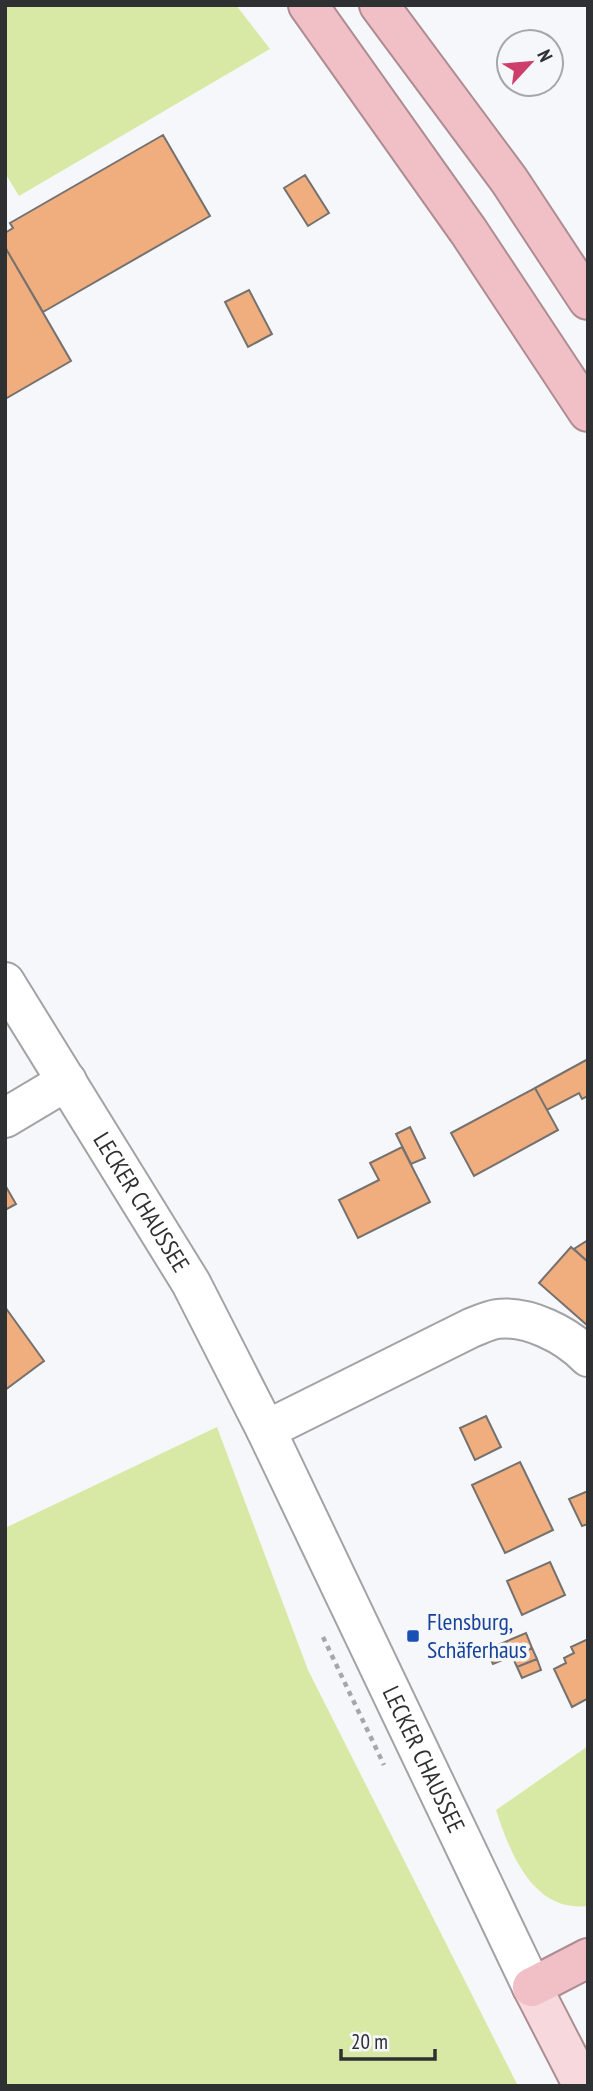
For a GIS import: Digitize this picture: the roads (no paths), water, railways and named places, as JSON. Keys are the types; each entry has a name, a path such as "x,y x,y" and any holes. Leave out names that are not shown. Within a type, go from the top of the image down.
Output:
{"highway":[{"path":"308,5 469,232 588,412"},
{"path":"379,5 509,180 588,300"},
{"path":"532,1987 588,1958"}],"main road":[{"name":"LECKER CHAUSSEE","path":"532,1987 583,2086"}],"street":[{"name":"LECKER CHAUSSEE","path":"5,982 191,1283 266,1430 532,1987"},
{"path":"5,1118 67,1081"},
{"path":"266,1430 471,1328 497,1319 523,1321 557,1334 588,1357"}],"place":[{"name":"Flensburg, Schäferhaus","path":"413,1636"}]}
